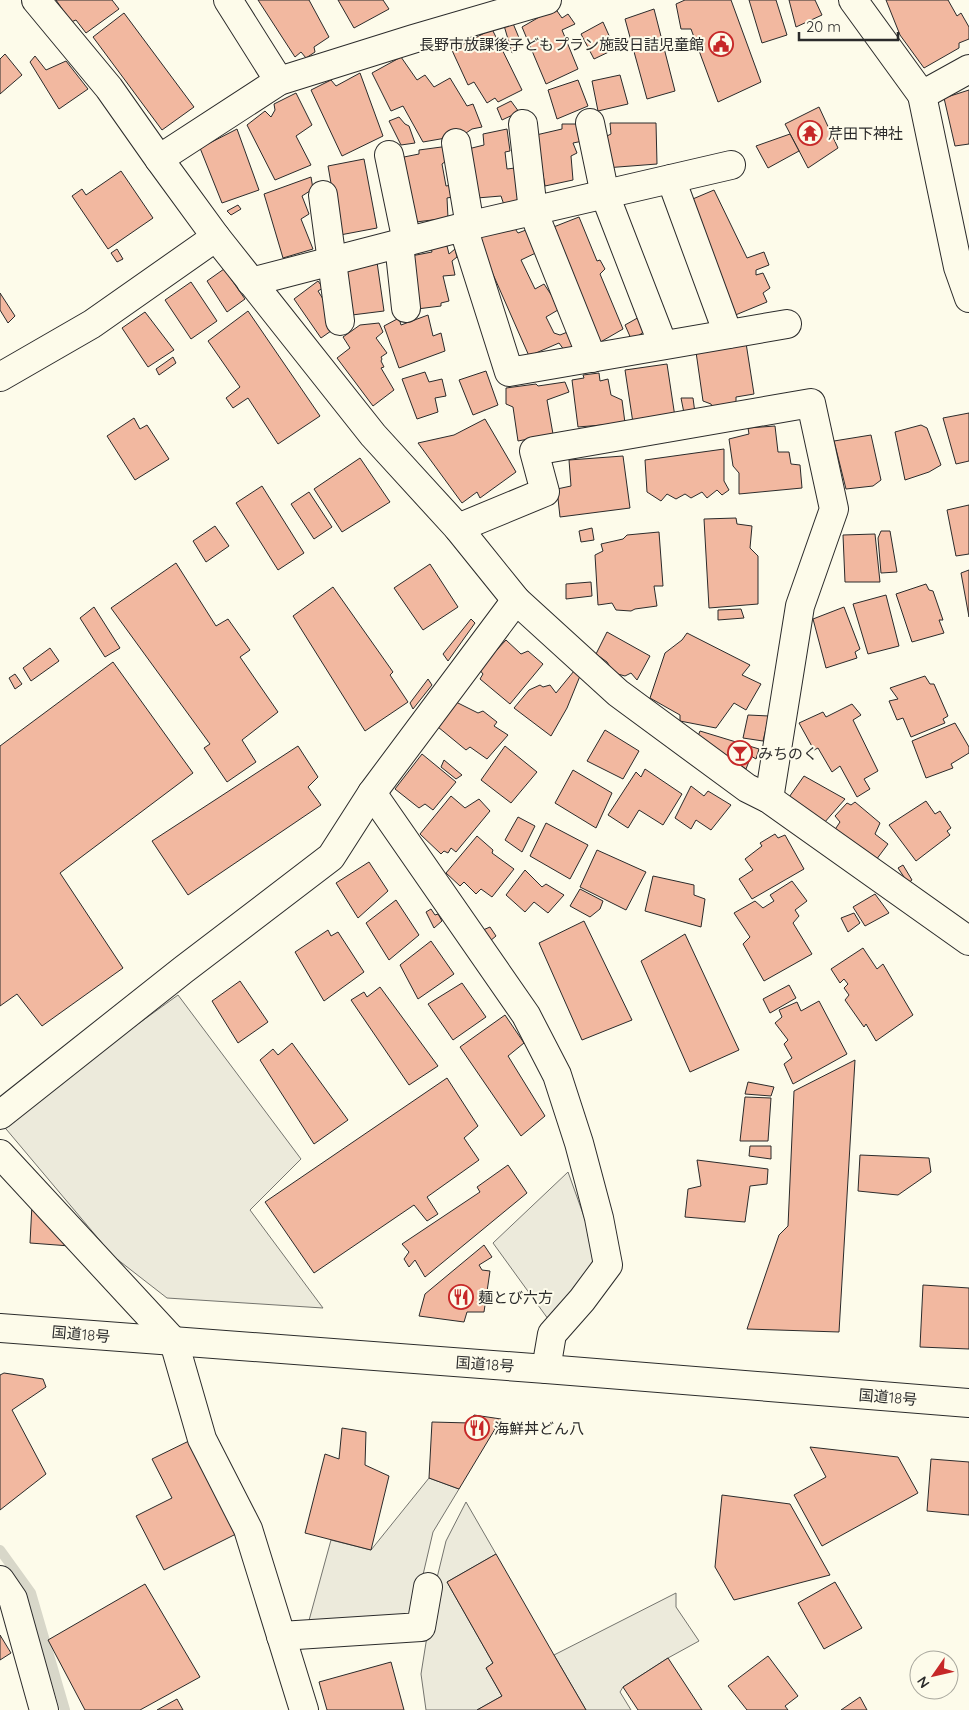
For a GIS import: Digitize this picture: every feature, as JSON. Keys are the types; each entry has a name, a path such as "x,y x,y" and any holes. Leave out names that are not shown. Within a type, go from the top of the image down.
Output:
{"main road":[{"path":"36,0 110,88 216,237 373,435 458,528 516,600 618,693 747,788 769,799 969,941"},
{"path":"228,0 279,81"},
{"path":"159,159 279,81 413,38 548,0"},
{"path":"853,0 922,95 958,266 969,298"},
{"path":"922,95 969,70"},
{"path":"590,123 605,194 663,345"},
{"path":"524,124 533,211 592,358"},
{"path":"456,143 466,226 509,372 787,324"},
{"path":"389,155 403,243 406,308"},
{"path":"251,282 466,226 731,165"},
{"path":"671,179 728,334"},
{"path":"322,196 340,321"},
{"path":"0,377 92,324 216,237"},
{"path":"458,528 545,492 534,451 811,404 834,509 800,606 769,799"},
{"path":"0,1115 183,970 331,857 372,794 516,600"},
{"path":"372,794 526,1015 557,1075 579,1143 599,1218 608,1265 582,1300 552,1334 546,1369"},
{"path":"0,1154 174,1342 202,1439 248,1528 304,1710"},
{"name":"国道18号","path":"0,1328 969,1403"},
{"path":"0,1580 13,1599 44,1710"},
{"path":"281,1636 421,1627 428,1586"}],"shaded area":[{"path":"178,995 301,1159 250,1210 323,1308 167,1298 113,1256 1,1123"},
{"path":"568,1172 600,1261 551,1323 493,1243"},
{"path":"429,1478 459,1489 433,1532 415,1609 408,1615 308,1624 331,1540 371,1550"},
{"path":"466,1502 496,1554 447,1582 493,1663 486,1668 502,1696 477,1710 426,1710 421,1674 435,1586 446,1541"},
{"path":"676,1593 676,1607 699,1641 668,1658 623,1687 620,1692 631,1710 586,1710 554,1655"}],"building":[{"path":"56,0 112,0 119,9 86,33 76,20 71,22"},
{"path":"258,0 309,0 329,37 314,47 315,52 306,58 301,52 295,57"},
{"path":"338,0 383,0 389,9 354,28"},
{"path":"685,0 731,0 761,82 718,102 691,29 681,29 676,4"},
{"path":"749,0 776,0 787,35 762,43"},
{"path":"789,0 815,0 822,15 796,27"},
{"path":"886,0 948,0 957,16 961,13 969,27 969,39 959,43 959,48 924,68 900,35"},
{"path":"555,8 562,18 568,14 575,24 562,30 578,69 546,84 522,27"},
{"path":"654,9 675,91 647,99 625,19"},
{"path":"124,13 194,107 162,130 93,37"},
{"path":"512,21 522,45 512,53 503,22"},
{"path":"603,22 615,49 594,59 581,34"},
{"path":"492,29 522,90 498,102 495,98 487,103 474,82 468,85 450,46 458,41 462,45"},
{"path":"5,54 22,75 0,94 0,59"},
{"path":"35,56 46,70 66,61 88,89 59,109 30,62"},
{"path":"401,57 417,80 425,75 434,87 450,78 467,106 473,104 482,127 472,129 463,135 423,142 403,106 391,111 372,73"},
{"path":"360,73 383,136 342,156 311,90 331,80 336,86"},
{"path":"620,75 628,104 598,111 592,81"},
{"path":"578,80 588,106 557,119 548,90"},
{"path":"969,90 969,144 955,146 944,98"},
{"path":"296,93 312,125 296,136 311,165 275,180 247,125 265,111 271,117 275,110 274,104"},
{"path":"511,101 519,112 502,120 497,108"},
{"path":"819,107 838,148 808,168 785,124"},
{"path":"399,117 409,126 415,143 401,145 389,121"},
{"path":"610,123 656,123 657,164 605,168 603,138 611,134"},
{"path":"562,124 579,124 583,141 573,143 577,153 571,156 573,180 545,186 536,135 562,129"},
{"path":"237,129 259,190 222,203 200,148"},
{"path":"507,129 510,151 505,152 507,169 523,167 527,198 504,205 501,196 477,198 468,149 484,145 483,134"},
{"path":"790,134 799,151 768,168 756,146"},
{"path":"449,146 451,157 442,164 446,186 457,184 458,196 447,198 448,218 408,223 399,158 419,154 419,150"},
{"path":"364,159 377,228 340,235 328,166"},
{"path":"121,171 153,218 108,249 72,196 82,189 86,195"},
{"path":"311,177 313,189 302,196 309,214 301,219 313,249 283,258 264,194"},
{"path":"714,190 747,258 764,252 769,265 756,270 756,275 763,273 770,288 763,293 767,302 733,316 688,201"},
{"path":"238,205 241,209 231,215 227,211"},
{"path":"579,217 597,261 600,260 605,269 600,274 623,329 597,344 551,228"},
{"path":"511,223 518,233 526,230 530,238 542,250 521,260 535,289 544,284 552,296 556,293 563,307 546,317 554,333 560,335 570,331 578,346 567,354 559,343 529,356 477,238"},
{"path":"447,246 449,254 455,249 457,257 452,261 455,275 443,276 449,301 441,303 441,306 417,309 411,256 432,252 431,248"},
{"path":"117,249 123,259 117,262 111,253"},
{"path":"377,262 384,311 352,315 345,266"},
{"path":"224,269 245,299 227,312 207,281"},
{"path":"318,281 323,288 318,291 328,307 331,331 321,338 294,299"},
{"path":"191,282 217,321 191,339 165,300"},
{"path":"0,293 15,316 8,323 0,310"},
{"path":"248,311 320,416 278,444 248,398 233,408 226,398 240,387 208,341"},
{"path":"145,312 174,350 148,367 122,328"},
{"path":"428,315 433,336 441,333 445,351 399,368 384,326 399,318 401,325"},
{"path":"641,316 647,329 632,341 625,325"},
{"path":"379,323 383,332 376,338 387,353 381,357 384,367 381,368 394,390 373,406 337,358 350,348 343,337 360,325"},
{"path":"746,343 754,394 736,397 736,407 714,410 711,404 703,401 696,352"},
{"path":"173,357 176,363 159,375 156,369"},
{"path":"667,364 675,417 633,423 625,370"},
{"path":"486,371 498,405 473,415 459,380"},
{"path":"425,372 429,382 442,379 446,396 435,398 438,412 417,419 402,379"},
{"path":"599,373 600,381 608,379 611,395 622,400 625,423 578,427 572,380 584,378 583,375"},
{"path":"565,382 569,392 547,400 553,434 518,441 513,407 506,404 506,388"},
{"path":"681,398 693,398 695,413 684,413"},
{"path":"969,413 969,461 956,464 943,418"},
{"path":"134,418 140,429 147,425 169,459 135,480 107,436"},
{"path":"485,419 516,472 480,498 477,492 462,503 418,443 454,435"},
{"path":"921,425 927,428 941,465 929,472 905,480 895,432"},
{"path":"775,426 778,452 789,452 791,464 800,465 802,488 739,494 739,473 733,466 729,439 749,434 748,428"},
{"path":"871,435 881,480 873,486 846,489 834,441"},
{"path":"724,449 724,481 729,490 722,495 717,490 707,498 702,492 691,498 685,494 676,499 667,494 661,501 647,492 645,460"},
{"path":"623,456 630,508 560,517 557,489 571,486 569,460"},
{"path":"360,458 390,502 342,532 314,489"},
{"path":"262,486 304,553 278,570 236,503"},
{"path":"309,492 332,527 314,539 291,504"},
{"path":"969,505 969,554 956,556 947,510"},
{"path":"736,518 737,524 752,526 750,548 758,556 758,604 709,608 704,519"},
{"path":"215,526 229,546 206,562 193,541"},
{"path":"592,528 594,540 581,542 579,531"},
{"path":"881,531 890,531 897,572 881,573 878,538"},
{"path":"659,532 663,586 654,586 657,606 631,611 616,610 612,603 598,605 595,555 603,551 601,544 623,539 627,535"},
{"path":"875,534 880,582 845,582 843,535"},
{"path":"176,563 216,626 228,619 250,650 240,657 278,712 242,740 256,762 227,782 204,748 210,744 111,608"},
{"path":"430,564 458,607 423,630 394,588"},
{"path":"969,570 969,617 961,573"},
{"path":"591,582 592,596 566,599 566,584"},
{"path":"926,584 929,590 933,591 943,620 939,620 944,633 912,642 896,594"},
{"path":"333,587 393,672 390,675 408,702 365,731 293,616"},
{"path":"886,595 899,646 868,654 853,604"},
{"path":"94,607 120,648 105,657 80,618"},
{"path":"844,607 860,649 855,652 857,658 826,668 813,619"},
{"path":"741,609 744,618 718,620 718,610"},
{"path":"471,619 475,623 448,661 443,654"},
{"path":"607,632 650,656 637,680 631,673 625,676 614,673 607,662 596,654"},
{"path":"687,633 750,665 742,675 761,684 746,710 734,703 716,728 680,721 680,715 650,698 665,653 682,640"},
{"path":"506,640 521,654 528,651 543,664 510,704 480,679 483,674 479,669"},
{"path":"50,648 59,661 31,681 23,668"},
{"path":"113,662 193,773 60,873 123,968 42,1026 17,994 0,1006 0,746"},
{"path":"574,671 580,676 567,708 551,736 514,708 529,690 540,685 543,687 550,685 556,693"},
{"path":"15,674 22,684 15,689 9,678"},
{"path":"925,676 930,684 934,684 948,716 943,719 945,723 911,737 903,718 897,720 889,701 898,699 890,688"},
{"path":"428,679 432,685 413,709 410,703"},
{"path":"456,702 478,713 483,711 497,722 494,726 508,735 487,759 470,747 466,750 438,727"},
{"path":"852,704 861,715 853,720 878,771 864,779 870,789 857,797 840,766 832,772 818,748 814,750 799,723 823,712 826,717"},
{"path":"748,715 769,716 763,741 743,738"},
{"path":"955,723 969,747 969,753 951,764 953,768 926,778 912,741"},
{"path":"605,730 639,751 623,779 587,761"},
{"name":"みちのく","path":"700,731 759,749 756,759 751,756 746,769 698,736"},
{"path":"298,746 318,777 308,787 321,805 188,895 152,841"},
{"path":"505,746 537,772 511,803 481,780"},
{"path":"422,754 456,782 433,810 425,804 419,808 395,789"},
{"path":"444,760 462,775 456,779 441,767"},
{"path":"645,769 682,794 663,825 639,810 628,828 608,815 636,772 641,777"},
{"path":"573,770 612,793 596,828 555,803"},
{"path":"804,776 845,799 824,823 787,800"},
{"path":"691,786 704,796 708,791 731,805 711,830 696,820 691,829 675,818"},
{"path":"451,796 465,808 479,799 490,811 456,852 451,848 448,853 444,851 441,854 420,834"},
{"path":"926,801 935,814 940,811 951,828 947,831 950,835 916,861 889,825"},
{"path":"855,802 880,823 875,834 888,844 876,860 834,831 840,822 835,816 847,803 851,805"},
{"path":"518,817 535,826 522,852 505,840"},
{"path":"546,823 588,845 570,879 530,856"},
{"path":"775,834 778,838 785,835 804,869 752,899 739,879 753,870 745,859 762,846 760,843"},
{"path":"477,836 493,850 492,853 514,869 492,897 481,889 476,894 464,882 460,886 446,873"},
{"path":"597,850 646,872 626,910 580,887"},
{"path":"369,862 388,891 358,918 336,883"},
{"path":"903,865 912,880 908,883 898,868"},
{"path":"525,870 542,887 546,884 564,895 548,913 534,902 525,912 506,895"},
{"path":"653,876 694,885 694,895 705,899 701,927 645,911"},
{"path":"792,881 807,901 795,910 799,916 793,923 812,954 764,981 743,944 750,937 734,913 755,901 763,908 774,901 770,895"},
{"path":"580,889 603,901 600,909 590,917 570,906"},
{"path":"875,894 889,913 865,926 853,907"},
{"path":"396,900 419,935 389,960 366,923"},
{"path":"431,909 435,915 438,914 442,921 434,928 426,912"},
{"path":"854,913 860,923 848,932 841,918"},
{"path":"584,921 632,1020 582,1040 539,943"},
{"path":"490,927 496,936 490,941 483,930"},
{"path":"328,930 331,936 338,932 364,972 324,1001 295,952"},
{"path":"685,934 739,1050 690,1072 641,961"},
{"path":"431,941 454,974 418,999 400,965"},
{"path":"863,948 877,969 883,964 913,1015 876,1041 866,1024 864,1027 845,1000 849,995 844,988 848,984 844,979 840,983 831,969"},
{"path":"240,981 268,1022 238,1043 212,1001"},
{"path":"462,983 486,1017 453,1040 428,1004"},
{"path":"789,985 796,998 770,1013 763,999"},
{"path":"380,987 438,1066 409,1085 351,1000 364,992 367,997"},
{"path":"819,1001 847,1054 793,1084 784,1064 792,1058 784,1044 788,1040 775,1023 782,1017 779,1010 797,1002 801,1011"},
{"path":"505,1015 524,1043 508,1056 545,1116 521,1136 460,1047"},
{"path":"292,1043 348,1120 314,1144 260,1060 273,1049 278,1055"},
{"path":"855,1060 839,1332 747,1329 779,1235 788,1226 794,1091"},
{"path":"447,1078 478,1126 464,1138 479,1160 427,1197 438,1214 427,1221 414,1205 314,1273 265,1202"},
{"path":"748,1082 774,1087 771,1096 745,1094"},
{"path":"745,1097 771,1098 768,1141 740,1141"},
{"path":"750,1146 771,1146 771,1159 749,1156"},
{"path":"860,1155 929,1158 931,1172 898,1195 858,1191"},
{"path":"697,1160 768,1169 767,1184 750,1186 745,1222 685,1217 688,1189 701,1186"},
{"path":"508,1165 527,1193 425,1277 415,1260 409,1267 404,1259 409,1252 402,1244 480,1192 477,1187"},
{"path":"32,1204 70,1246 30,1243"},
{"path":"484,1245 492,1257 479,1265 482,1270 490,1271 484,1312 467,1312 464,1322 419,1316 425,1294"},
{"path":"923,1285 969,1288 969,1349 920,1347"},
{"path":"4,1373 43,1379 46,1387 12,1410 46,1474 0,1510 0,1375"},
{"path":"474,1415 501,1419 459,1489 429,1478 432,1422 470,1423"},
{"path":"342,1428 366,1432 365,1465 389,1476 371,1550 305,1533 325,1454 339,1459"},
{"path":"193,1439 240,1532 164,1570 136,1516 172,1498 152,1459"},
{"path":"810,1447 898,1457 918,1493 822,1546 794,1495 826,1477"},
{"path":"931,1459 969,1462 969,1515 927,1511"},
{"path":"722,1495 790,1504 830,1575 734,1600 715,1567"},
{"path":"496,1554 586,1710 477,1710 502,1696 486,1668 493,1663 447,1582"},
{"path":"835,1582 862,1628 824,1649 798,1603"},
{"path":"145,1584 200,1677 140,1710 85,1710 48,1640"},
{"path":"0,1635 11,1653 0,1660"},
{"path":"768,1656 798,1696 785,1706 788,1710 747,1710 728,1686"},
{"path":"668,1658 702,1710 638,1710 623,1687"},
{"path":"391,1662 404,1710 327,1710 319,1682"},
{"path":"860,1697 867,1710 841,1710"},
{"path":"177,1699 183,1710 157,1710"}],"waterway":[{"path":"0,1550 31,1593 65,1710"}],"place":[{"name":"長野市放課後子どもプラン施設日詰児童館","path":"721,44"},
{"name":"芹田下神社","path":"810,133"},
{"name":"みちのく","path":"740,753"},
{"name":"麺とび六方","path":"461,1297"},
{"name":"海鮮丼どん八","path":"477,1428"}]}
